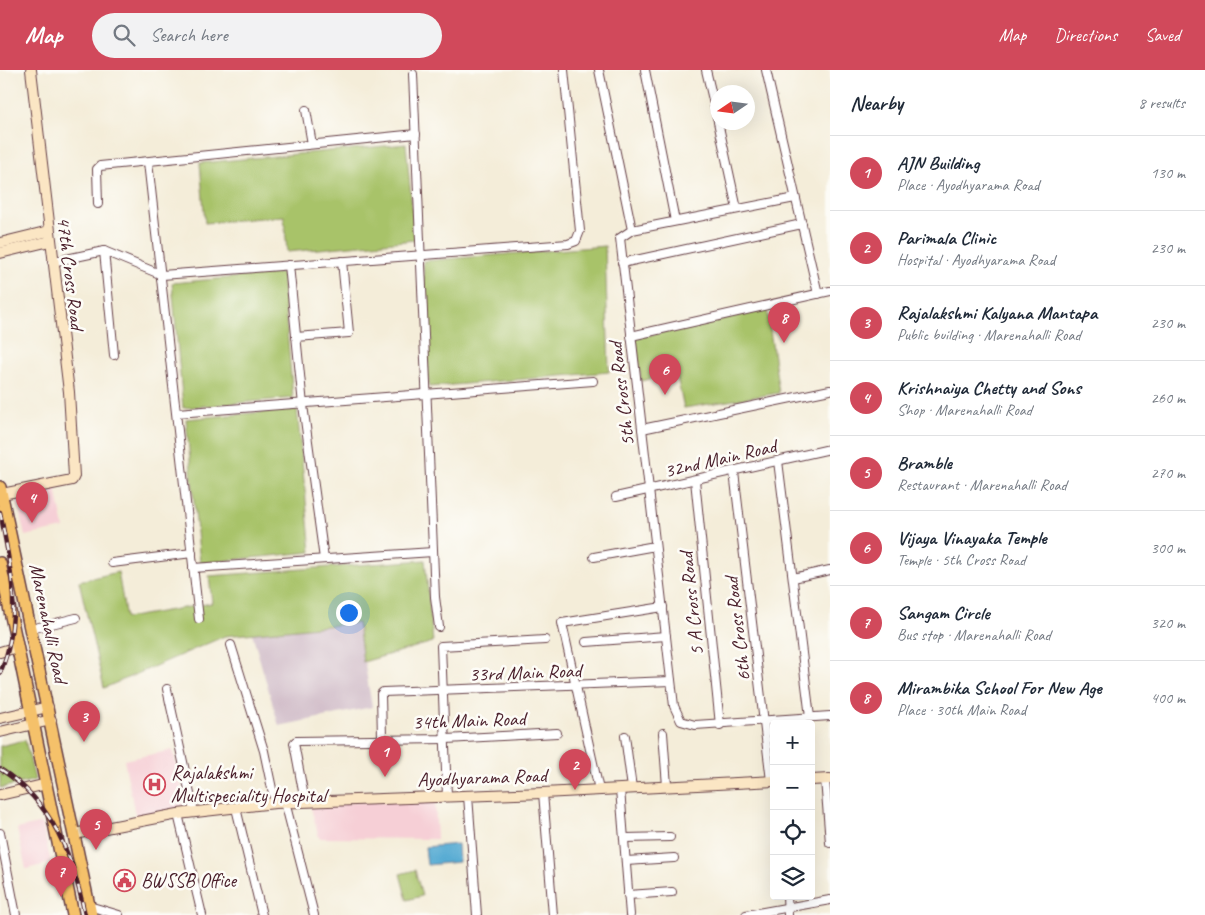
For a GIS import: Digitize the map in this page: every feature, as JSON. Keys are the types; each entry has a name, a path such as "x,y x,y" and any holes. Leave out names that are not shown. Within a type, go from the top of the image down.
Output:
{"main road":[{"name":"Marenahalli Road","path":"1,490 90,910"},
{"name":"Marenahalli Road","path":"0,563 2,586 35,723 73,915"}],"street":[{"name":"47th Cross Road","path":"1,490 72,480 74,476 69,392 52,262 31,70"},
{"path":"52,262 104,251 162,275 568,244 578,239 580,231 564,70"},
{"path":"599,70 632,230 795,198"},
{"path":"645,70 675,221"},
{"path":"706,70 710,87"},
{"path":"766,70 818,294"},
{"path":"413,74 433,552 439,627"},
{"path":"306,110 312,144"},
{"path":"720,130 737,209"},
{"path":"98,204 96,169 100,166 416,134"},
{"path":"148,162 199,618"},
{"path":"622,263 802,224"},
{"name":"5th Cross Road","path":"632,230 620,238 622,263 674,706 681,722 695,725 720,725"},
{"path":"0,243 49,236"},
{"path":"0,253 49,236"},
{"path":"104,251 114,355"},
{"path":"296,337 349,333 342,261"},
{"path":"289,265 303,405 324,560"},
{"path":"631,336 830,291"},
{"path":"177,413 303,405 593,381"},
{"path":"642,429 829,390 830,399"},
{"name":"32nd Main Road","path":"616,497 830,449"},
{"path":"778,461 810,718"},
{"name":"6th Cross Road","path":"734,472 771,765"},
{"name":"5 A Cross Road","path":"695,480 720,725"},
{"path":"594,557 656,546"},
{"path":"193,568 433,552"},
{"path":"112,563 192,553"},
{"path":"792,578 830,570"},
{"path":"599,790 561,626 564,621 663,607"},
{"path":"31,629 76,618"},
{"path":"586,642 666,636"},
{"path":"447,796 442,646 545,640"},
{"path":"231,645 314,915"},
{"path":"0,652 17,648"},
{"name":"33rd Main Road","path":"382,738 381,694 671,681"},
{"path":"167,689 194,812"},
{"path":"0,718 48,707"},
{"path":"720,725 830,716"},
{"path":"0,732 51,720"},
{"name":"34th Main Road","path":"305,802 294,743 296,741 382,738 446,739 557,733"},
{"path":"663,733 667,786"},
{"path":"625,736 632,788"},
{"path":"827,779 830,843"},
{"name":"Ayodhyarama Road","path":"74,834 178,814 280,802 543,793 770,781"},
{"path":"0,795 47,784"},
{"path":"620,789 630,915"},
{"path":"543,793 554,915"},
{"path":"468,796 477,915"},
{"path":"236,808 262,915"},
{"path":"178,814 202,915"},
{"path":"0,833 16,915"},
{"path":"625,838 670,837"},
{"path":"626,861 674,858"},
{"path":"628,895 672,892"},
{"path":"746,915 788,912 830,900"},
{"path":"90,910 119,915"}],"shaded area":[{"path":"56,488 64,528 25,536 16,496"},
{"path":"358,623 372,707 279,726 252,633"},
{"name":"Rajalakshmi Multispeciality Hospital","path":"173,750 186,808 136,819 124,760"},
{"path":"435,800 437,839 319,838 310,804"},
{"path":"42,823 51,863 26,869 17,829"}],"green space":[{"path":"406,144 415,240 287,252 284,216 205,223 200,163"},
{"path":"605,246 609,372 429,387 423,261"},
{"path":"282,273 293,398 183,408 172,283"},
{"path":"767,309 779,393 684,408 676,373 641,381 636,338"},
{"path":"297,409 311,552 200,563 186,419"},
{"path":"425,560 433,642 363,662 358,623 225,636 104,688 79,581 118,572 126,618 212,603 209,576"},
{"path":"25,740 35,780 0,788 0,746"},
{"path":"415,870 422,896 407,900 400,874"}],"water":[{"path":"458,844 459,862 427,865 425,847"}],"railway":[{"path":"0,512 13,593 11,633 0,673"},
{"path":"0,769 18,782 47,814 67,852 85,915"}],"place":[{"name":"Mirambika School For New Age","path":"784,343"},
{"name":"Vijaya Vinayaka Temple","path":"665,395"},
{"name":"Krishnaiya Chetty and Sons","path":"32,523"},
{"name":"Rajalakshmi Kalyana Mantapa","path":"84,742"},
{"name":"AJN Building","path":"385,777"},
{"name":"Rajalakshmi Multispeciality Hospital","path":"155,784"},
{"name":"Parimala Clinic","path":"575,790"},
{"name":"Bramble","path":"96,850"},
{"name":"BWSSB Office","path":"125,880"},
{"name":"Sangam Circle","path":"61,897"}]}
